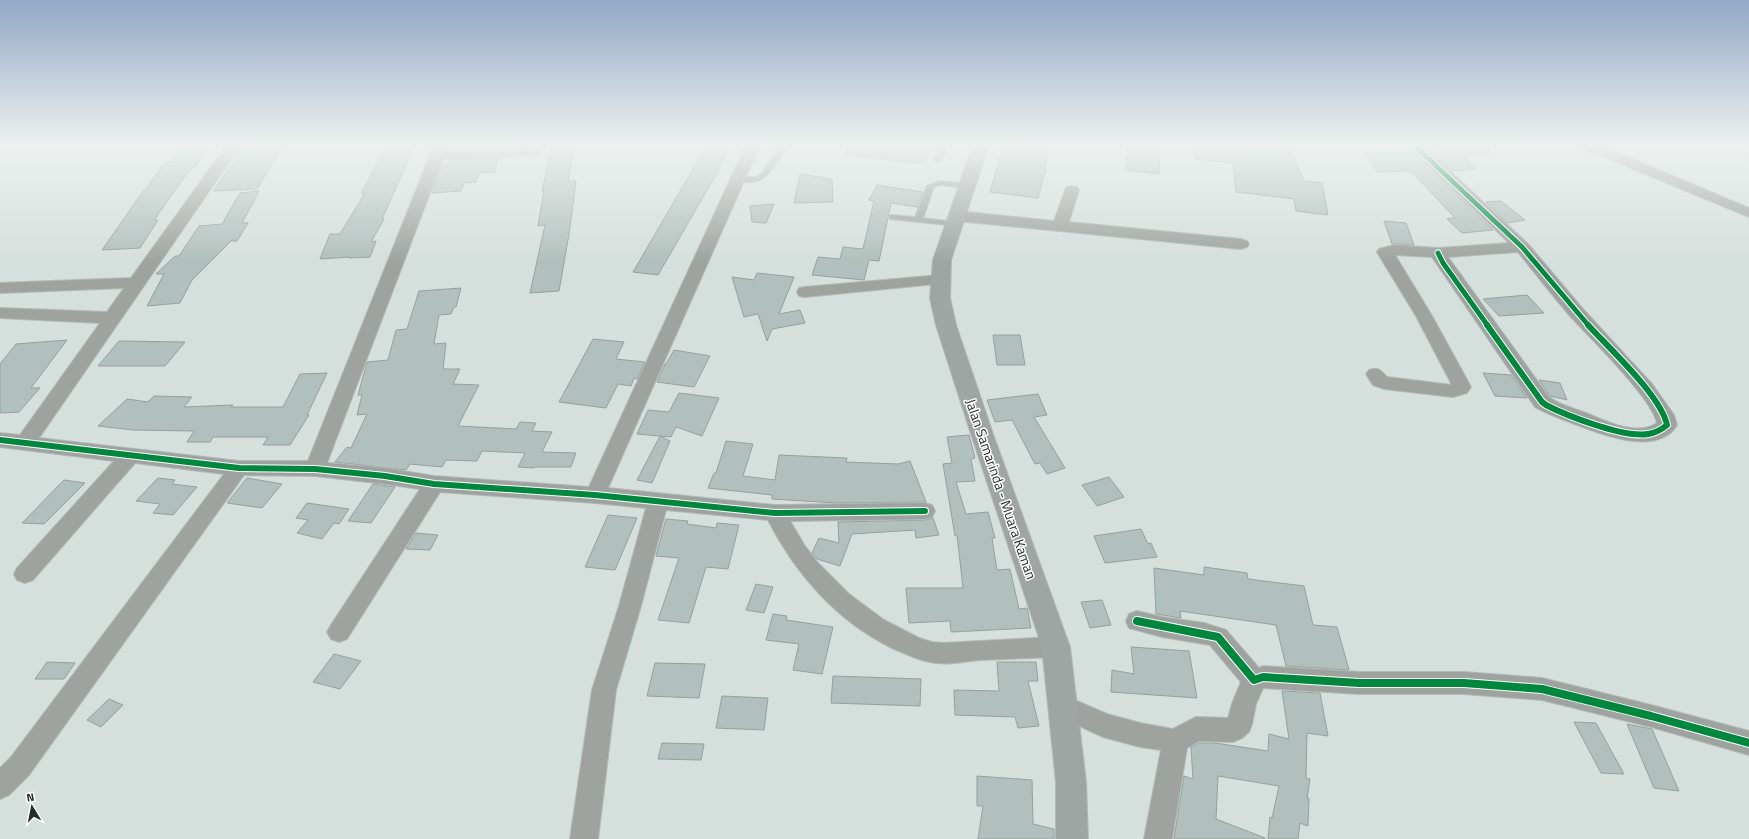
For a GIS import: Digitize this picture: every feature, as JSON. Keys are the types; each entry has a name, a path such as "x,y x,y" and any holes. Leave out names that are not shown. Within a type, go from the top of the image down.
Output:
{"main road":[{"name":"Jalan Samarinda - Muara Kaman","path":"967,186 942,260 940,298 948,332 1056,647 1071,782 1072,839"}],"street":[{"path":"25,444 206,184"},
{"path":"315,469 426,184"},
{"path":"595,494 736,184"},
{"path":"1438,253 1526,382 1542,402 1555,410 1622,433 1643,434 1662,430 1667,425 1665,415 1654,399 1576,312 1522,247 1455,184"},
{"path":"1680,184 1749,213"},
{"path":"1060,226 1072,190"},
{"path":"955,220 1060,226 1241,244"},
{"path":"1375,374 1379,381 1384,384 1435,390 1452,390 1462,388 1460,380 1424,316 1385,252 1394,250 1438,253 1522,247"},
{"path":"805,292 940,280"},
{"path":"0,288 136,283"},
{"path":"0,313 112,318"},
{"path":"0,441 240,468 315,469 385,476 434,484 595,494 775,513 925,511"},
{"path":"25,574 132,455"},
{"path":"0,786 20,766 240,468"},
{"path":"339,632 434,484"},
{"path":"584,839 604,690 630,606 658,501"},
{"path":"775,513 787,537 804,563 828,588 851,610 872,626 907,644 937,653 1056,647"},
{"path":"1137,621 1162,628 1204,633 1218,637 1254,680"},
{"path":"1063,706 1103,725 1140,735 1175,741 1196,729 1233,730 1240,724 1244,704 1254,680 1263,677 1359,683 1464,683 1542,689 1651,716 1749,743"},
{"path":"1158,839 1169,783 1175,741"}],"lane":[{"path":"918,220 932,186 937,184"},
{"path":"950,184 967,186"},
{"path":"893,218 955,220"}],"building":[{"path":"149,184 180,184 154,220 158,220 140,248 102,250 144,190"},
{"path":"218,184 260,184 257,189 213,191"},
{"path":"366,184 398,184 382,219 384,219 371,242 376,241 370,257 320,259 330,234 340,234 365,193 361,194"},
{"path":"435,184 464,184 461,191 432,193"},
{"path":"543,184 576,184 559,291 530,293 545,225 538,226 544,190 542,191"},
{"path":"684,184 710,184 658,275 633,272"},
{"path":"798,184 832,184 833,202 794,203"},
{"path":"992,184 1041,184 1038,198 990,192"},
{"path":"1235,184 1322,184 1328,215 1296,211 1294,199 1236,192"},
{"path":"1423,184 1445,184 1493,230 1462,233 1447,219 1455,218"},
{"path":"877,185 923,192 917,207 891,203 879,261 869,260 864,280 812,275 818,257 840,259 843,247 863,249 874,201 869,200"},
{"path":"259,191 242,223 248,223 237,241 231,241 192,280 180,303 147,306 164,274 156,274 175,256 179,256 199,226 222,224 240,193"},
{"path":"1501,201 1525,220 1507,223 1486,202"},
{"path":"774,204 766,223 752,222 750,206"},
{"path":"1384,221 1406,223 1414,245 1392,244"},
{"path":"757,273 794,277 779,314 800,310 805,323 772,329 767,341 758,314 744,317 732,277 754,280"},
{"path":"461,288 456,307 454,307 451,314 439,315 434,344 446,343 443,369 460,369 453,384 479,385 458,426 516,429 520,422 536,423 532,431 552,432 542,452 576,453 571,467 518,467 525,453 482,451 477,461 446,460 442,467 410,464 406,470 335,462 347,447 351,448 367,414 357,415 362,395 358,395 367,362 388,360 396,330 407,329 419,291"},
{"path":"1527,295 1544,313 1499,316 1483,299"},
{"path":"993,335 1020,335 1025,365 997,365"},
{"path":"593,339 624,342 616,359 645,362 637,379 634,378 631,386 618,384 606,408 559,402"},
{"path":"67,340 31,388 40,388 19,412 0,413 0,364 16,344"},
{"path":"119,341 185,342 165,366 98,366"},
{"path":"674,350 710,356 694,387 657,382 665,364"},
{"path":"327,373 307,415 309,415 290,445 263,445 268,437 213,437 210,442 187,442 194,431 133,430 98,426 127,399 148,402 154,396 192,397 184,407 233,405 231,407 283,407 300,374"},
{"path":"1483,373 1511,375 1527,398 1495,396"},
{"path":"1539,380 1560,383 1567,400 1550,396"},
{"path":"679,393 719,398 702,436 676,427 671,437 637,434 648,410 669,412"},
{"path":"1038,394 1047,415 1034,417 1065,468 1047,474 1040,463 1035,464 1012,420 995,422 987,400"},
{"path":"969,435 975,458 971,459 975,481 956,482 966,514 988,512 995,538 992,538 997,570 1010,569 1019,609 1027,608 1031,628 951,632 950,621 909,623 906,588 963,588 957,535 955,536 943,464 952,463 947,437"},
{"path":"660,436 670,441 652,483 637,480"},
{"path":"726,441 753,444 743,476 775,480 779,455 847,458 846,462 898,464 910,461 926,502 837,503 772,499 772,495 708,488 714,473 716,473"},
{"path":"1109,477 1124,497 1097,506 1082,485"},
{"path":"158,478 175,480 172,484 197,487 173,515 153,513 160,504 136,501"},
{"path":"247,478 282,484 262,508 227,503"},
{"path":"64,480 85,483 44,524 22,523"},
{"path":"373,484 395,487 371,523 348,521"},
{"path":"307,503 349,509 339,524 334,523 322,539 297,533 308,520 296,518"},
{"path":"608,515 637,518 615,570 585,567"},
{"path":"933,518 939,535 916,538 915,530 852,534 840,566 817,559 812,553 819,538 839,543 838,522 925,520"},
{"path":"666,519 688,521 687,524 716,528 717,523 739,525 728,569 706,567 689,623 658,620 679,558 656,556"},
{"path":"1141,529 1148,544 1151,543 1157,557 1105,563 1094,536"},
{"path":"416,533 438,535 430,550 406,549"},
{"path":"1204,567 1247,573 1248,579 1304,586 1313,625 1337,627 1349,670 1286,666 1276,625 1180,611 1181,618 1156,614 1154,568 1204,575"},
{"path":"756,584 773,587 764,613 746,610"},
{"path":"1102,600 1111,625 1090,628 1081,602"},
{"path":"773,614 787,616 786,620 833,627 822,674 793,670 799,644 766,640"},
{"path":"1131,647 1189,651 1197,698 1111,692 1112,670 1134,674"},
{"path":"334,654 361,661 340,689 313,682"},
{"path":"47,662 75,663 64,679 35,679"},
{"path":"997,662 1036,662 1038,681 1028,681 1039,726 1018,728 1015,717 955,715 954,690 999,691"},
{"path":"655,663 705,664 699,698 647,696"},
{"path":"833,676 921,679 920,706 831,703"},
{"path":"1282,691 1320,693 1328,736 1307,733 1306,778 1310,779 1307,798 1309,798 1308,826 1300,823 1298,839 1268,839 1270,817 1272,818 1279,786 1218,776 1216,819 1265,839 1174,839 1184,776 1193,779 1191,747 1199,743 1215,743 1268,751 1269,734 1289,739"},
{"path":"722,696 768,698 764,730 716,728"},
{"path":"109,699 123,705 101,727 87,720"},
{"path":"1574,722 1596,723 1624,774 1601,773"},
{"path":"1627,724 1652,729 1679,791 1654,788"},
{"path":"662,743 704,744 701,760 658,759"},
{"path":"977,776 1032,780 1033,824 1054,829 1054,839 978,839 983,806 977,806"}],"cycle path":[{"path":"1438,253 1443,263 1542,402 1560,411 1624,433 1636,435 1648,434 1658,431 1667,425 1665,415 1646,388 1576,312 1522,247 1455,184"},
{"path":"0,440 239,468 315,469 385,476 434,484 595,495 775,513 925,511"},
{"path":"1137,621 1162,627 1204,633 1218,637 1254,680 1263,677 1359,683 1464,683 1542,689 1651,716 1749,743"}]}
